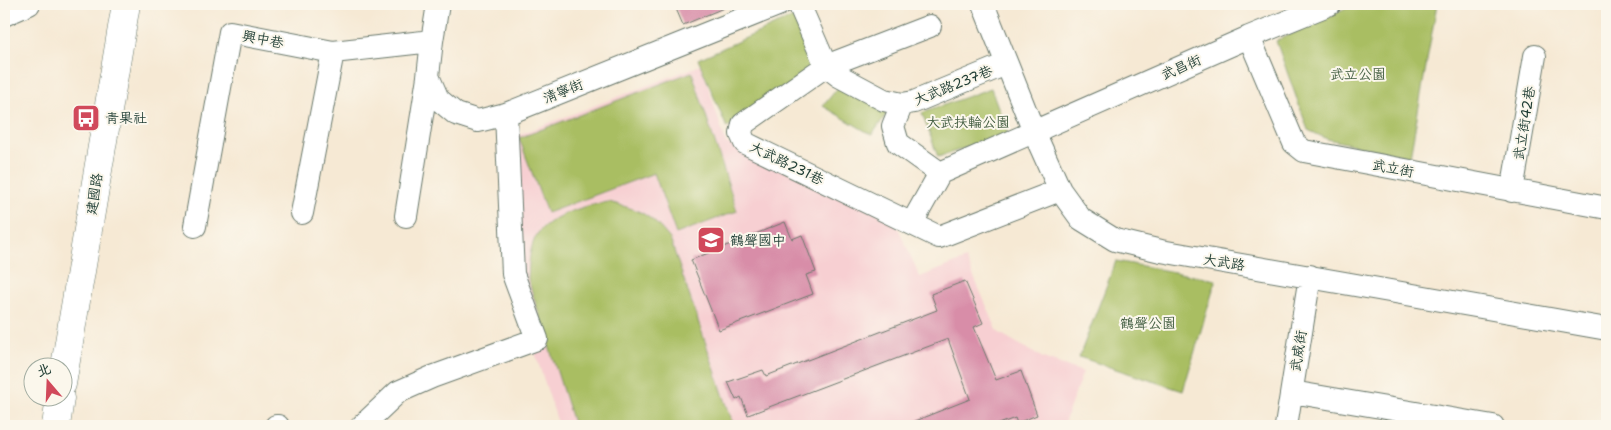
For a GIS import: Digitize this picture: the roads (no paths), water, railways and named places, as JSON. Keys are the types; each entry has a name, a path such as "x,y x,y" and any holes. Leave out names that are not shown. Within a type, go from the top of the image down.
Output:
{"main road":[{"name":"建國路","path":"66,358 126,4"},
{"path":"56,426 59,408"}],"street":[{"path":"4,15 29,4"},
{"path":"406,216 438,4"},
{"name":"清寧街","path":"428,76 438,99 456,114 478,121 506,114 780,4"},
{"path":"799,4 826,66 930,26"},
{"name":"大武路","path":"983,4 1034,132 1060,190 1081,219 1115,240 1161,251 1607,329"},
{"name":"武昌街","path":"1034,132 1249,37 1330,4"},
{"name":"興中巷","path":"195,226 230,32 333,52 432,41"},
{"name":"武立街","path":"1249,37 1294,143 1304,150 1607,208"},
{"path":"302,213 333,52"},
{"name":"武立街42巷","path":"1512,191 1535,56"},
{"name":"大武路237巷","path":"826,66 838,76 884,100 902,104 914,102 1006,64"},
{"name":"大武路231巷","path":"826,66 743,124 741,134 745,143 939,237 1060,190"},
{"path":"902,104 892,126 898,143 940,173"},
{"path":"362,426 398,392 432,377 536,339 513,274 506,114"},
{"path":"912,223 940,173 1034,132"},
{"name":"武威街","path":"1286,426 1310,276"},
{"path":"1292,392 1487,426"}],"place":[{"name":"青果社","path":"86,118"},
{"name":"鶴聲國中","path":"711,240"}],"park label":[{"name":"武立公園","path":"1358,74"},
{"name":"大武扶輪公園","path":"968,122"},
{"name":"鶴聲公園","path":"1148,323"}]}
